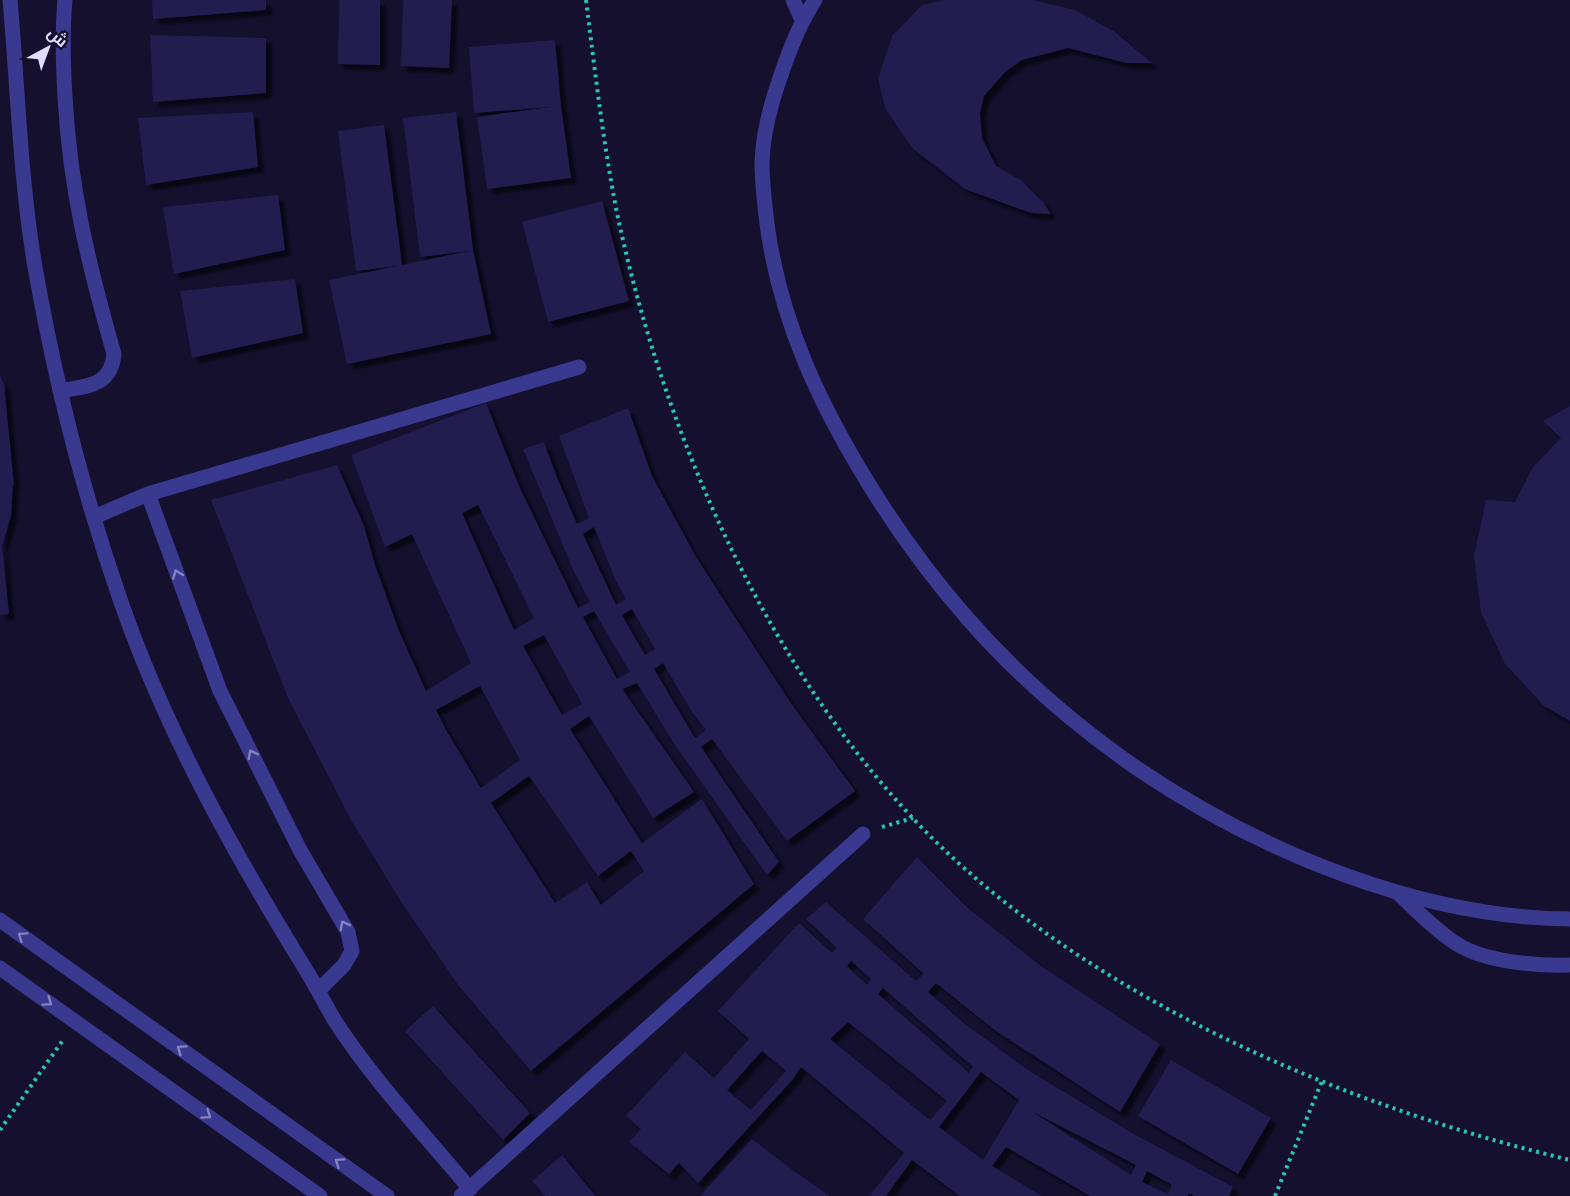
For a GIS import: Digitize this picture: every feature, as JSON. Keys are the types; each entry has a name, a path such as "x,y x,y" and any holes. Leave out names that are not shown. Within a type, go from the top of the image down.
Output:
{"lane":[{"path":"10,0 21,156 36,274 77,461 121,602 152,681 189,761 234,849 335,1021 466,1192 863,834"},
{"path":"60,391 101,381 109,374 114,354 90,270 69,160 62,56 65,0"},
{"path":"793,0 802,20"},
{"path":"815,0 802,20 787,55 766,124 762,160 763,198 772,258 788,317 808,375 835,430 898,530 968,620 1049,700 1093,736 1167,787 1236,827 1340,873 1394,890 1449,905 1505,915 1570,919"},
{"path":"94,517 148,494 579,367"},
{"path":"148,494 220,691 300,850 348,932 352,951 344,965 318,991"},
{"path":"1394,890 1441,932 1458,945 1477,954 1498,960 1570,965"},
{"path":"0,920 387,1196"},
{"path":"0,968 320,1196"}],"path":[{"path":"586,0 603,139 618,215 646,323 685,440 715,512 778,638 810,690 886,789 974,876 1022,916 1073,952 1143,995 1216,1034 1322,1081 1444,1127 1570,1160"},
{"path":"863,834 913,818"},
{"path":"0,1130 76,1022"},
{"path":"1275,1196 1322,1081"}],"building":[{"path":"152,0 266,0 266,10 153,19"},
{"path":"339,0 380,0 380,65 338,64"},
{"path":"403,0 452,0 449,68 401,66"},
{"path":"945,0 1033,0 1075,10 1115,32 1152,63 1127,63 1068,48 1022,60 1005,72 984,96 980,113 982,138 996,166 1021,180 1044,203 1051,214 1031,213 965,189 913,149 886,110 878,79 892,36 922,5"},
{"path":"150,35 266,38 266,93 153,102"},
{"path":"555,40 571,178 487,189 477,117 550,107 474,113 469,47"},
{"path":"253,112 258,167 146,185 138,118"},
{"path":"456,112 473,250 491,334 347,364 329,280 397,266 356,271 338,131 384,125 402,265 469,251 420,257 403,118"},
{"path":"278,195 285,250 174,274 163,207"},
{"path":"602,201 629,301 548,322 522,222"},
{"path":"295,279 303,333 192,358 180,291"},
{"path":"0,376 4,385 14,485 11,516 2,546 9,614 0,615"},
{"path":"486,403 519,486 578,608 590,602 574,572 523,449 544,442 577,524 589,518 559,436 628,408 652,476 696,557 790,702 855,791 787,841 712,739 701,747 779,862 767,875 673,742 637,683 623,689 625,693 694,792 653,818 589,716 570,729 642,843 702,799 754,884 531,1071 458,985 400,900 351,820 288,698 211,500 337,465 364,526 375,565 399,631 426,691 471,663 412,534 385,547 351,455","holes":["478,505 534,618 514,630 462,513","594,527 616,581 626,599 616,605 583,534","632,609 655,649 645,655 622,615","594,611 630,672 617,679 583,617","544,635 582,704 562,715 523,646","663,663 692,712 706,730 695,738 654,669","480,686 520,760 481,788 436,710","529,776 598,876 631,851 644,871 601,905 587,882 555,903 491,803"]},
{"path":"1570,406 1570,721 1544,706 1505,664 1481,612 1474,556 1486,500 1515,502 1533,467 1561,438 1543,421"},
{"path":"917,857 969,909 1041,966 1160,1044 1120,1112 996,1031 936,983 928,992 965,1024 1031,1072 1132,1133 1233,1187 1229,1196 1194,1196 1189,1193 1188,1196 1090,1196 1006,1147 992,1166 1042,1196 960,1196 912,1160 886,1196 869,1196 904,1153 801,1067 793,1079 698,1183 679,1163 669,1174 629,1142 641,1129 626,1116 685,1052 714,1078 749,1039 718,1011 799,923 832,953 837,948 806,919 826,902 916,981 924,974 863,919","holes":["851,961 871,979 867,985 847,966","883,988 973,1067 969,1073 878,994","848,1022 947,1101 930,1120 830,1039","762,1051 786,1071 751,1110 727,1090","981,1072 1019,1100 983,1160 939,1127","1031,1111 1136,1165 1131,1175","1147,1171 1172,1185 1168,1194 1142,1182"]},
{"path":"433,1006 530,1113 503,1140 405,1031"},
{"path":"1171,1060 1271,1118 1238,1174 1138,1116"},
{"path":"752,1139 794,1171 830,1196 700,1196"},
{"path":"562,1155 596,1196 545,1196 532,1181"}]}
